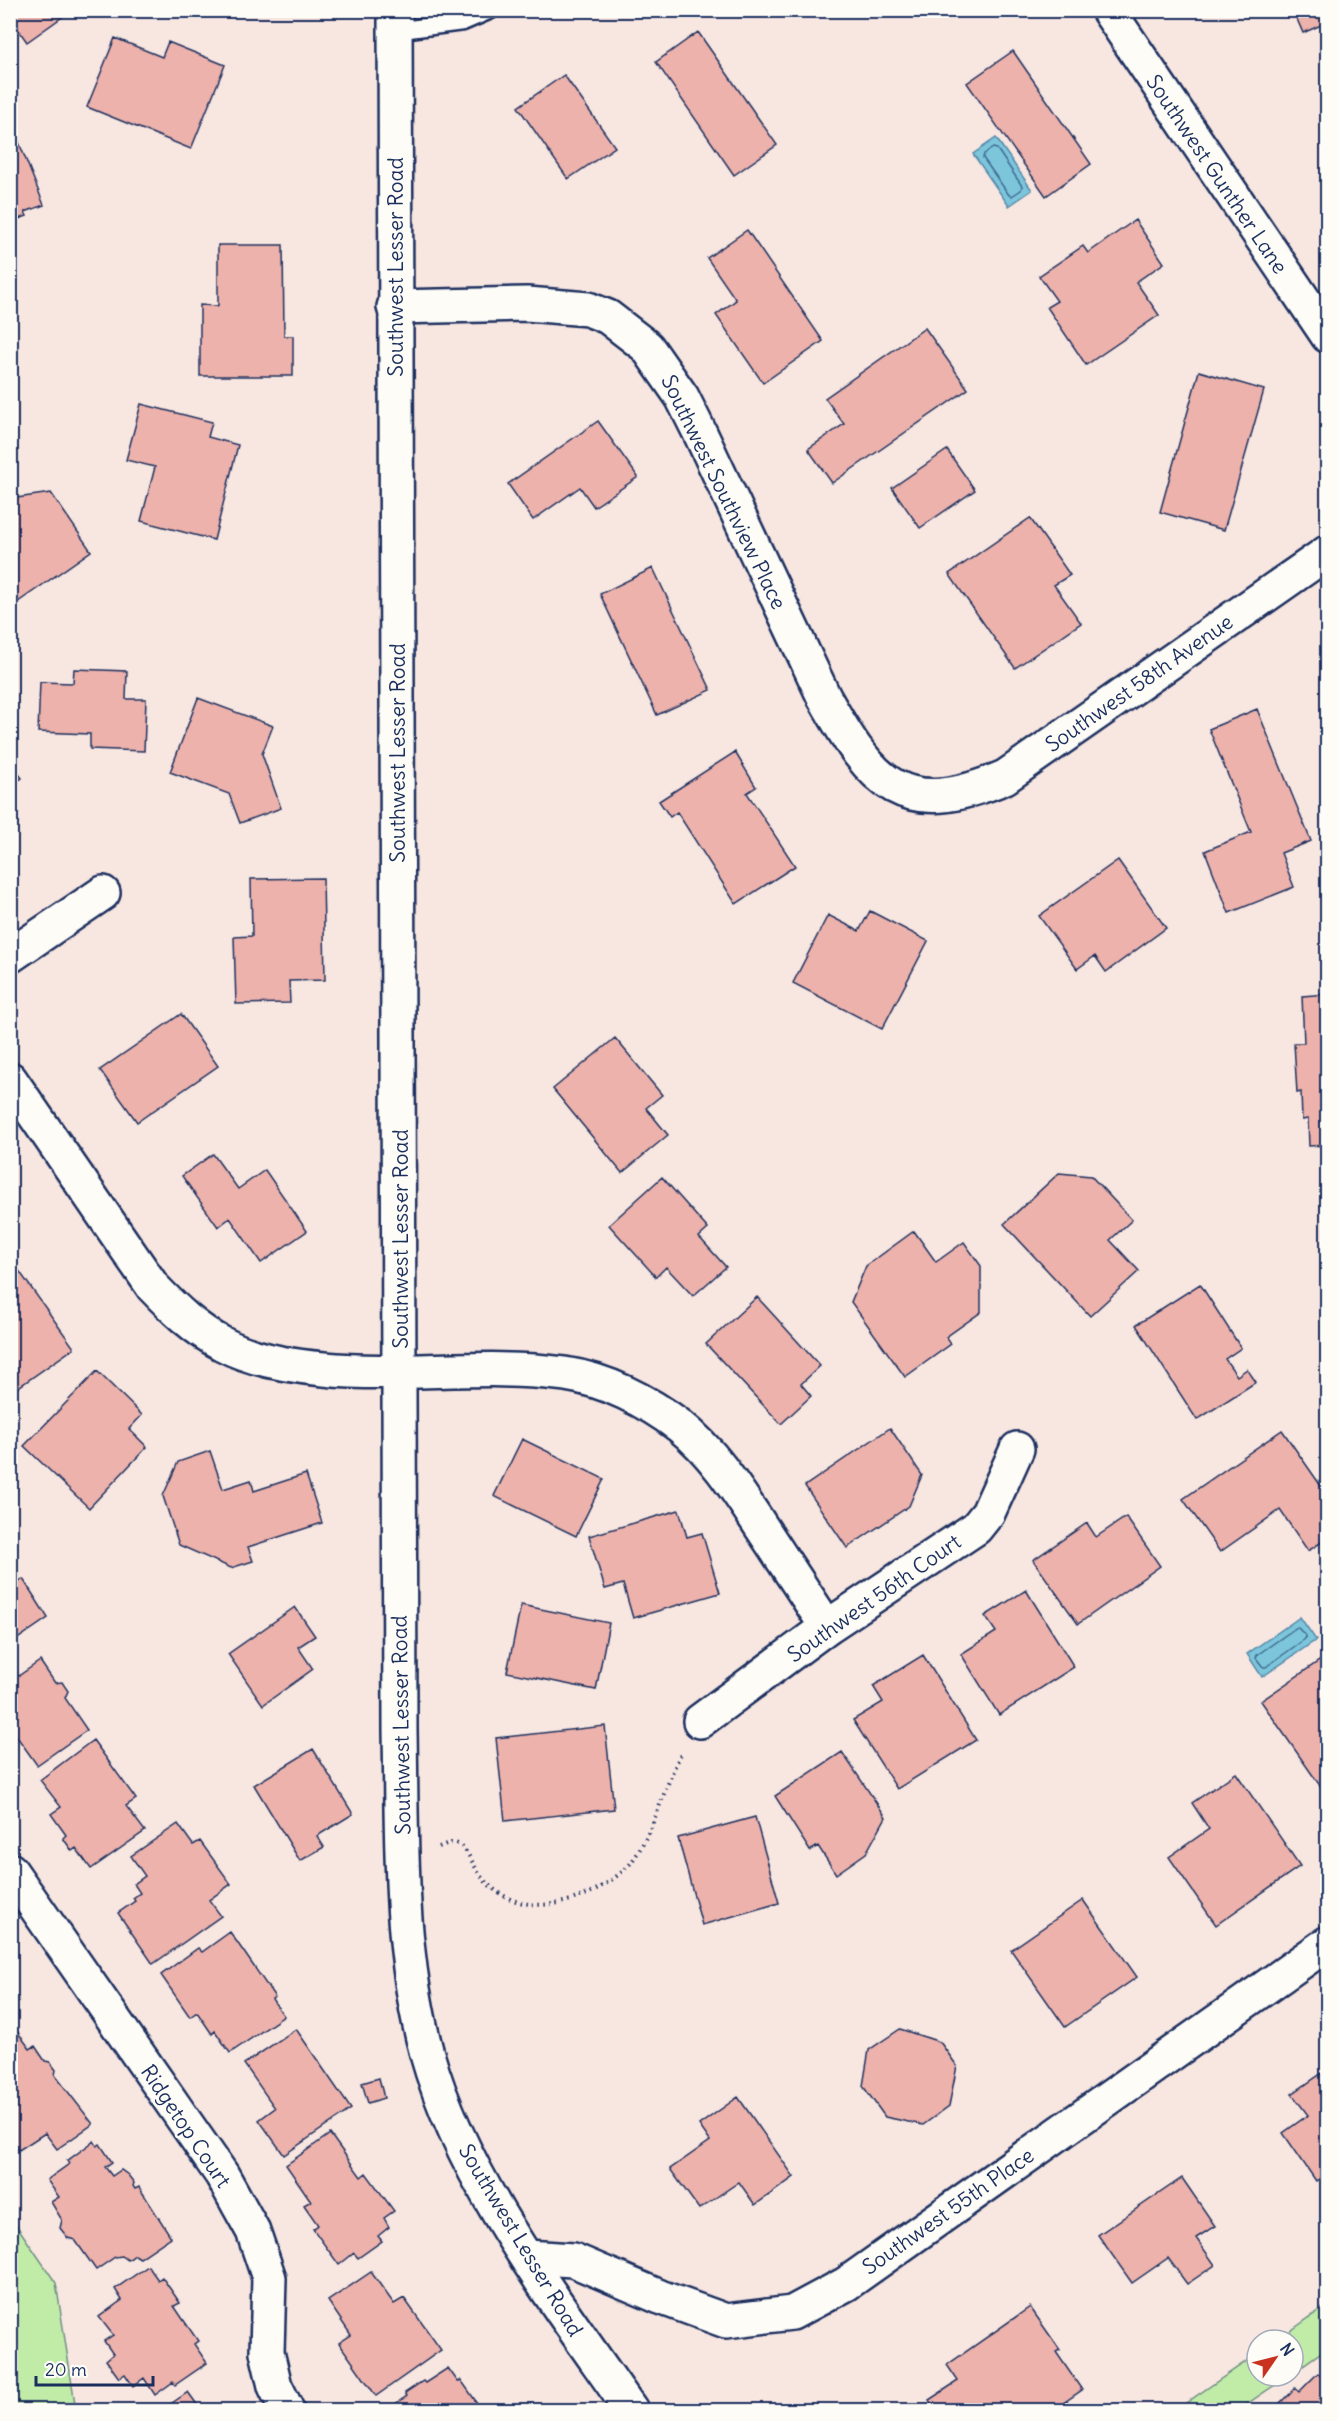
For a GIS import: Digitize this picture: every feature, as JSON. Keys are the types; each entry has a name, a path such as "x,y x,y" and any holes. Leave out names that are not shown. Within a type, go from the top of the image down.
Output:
{"street":[{"name":"Southwest Gunther Lane","path":"1108,10 1328,336"},
{"name":"Southwest Lesser Road","path":"394,21 402,1861 411,1970 428,2055 446,2106 466,2151 527,2257 631,2410"},
{"name":"Southwest Southview Place","path":"394,308 527,304 588,309 608,317 640,341 664,370 682,397 824,697 861,757 890,785 912,794 943,796"},
{"name":"Southwest 58th Avenue","path":"943,796 963,793 1005,777 1328,552"},
{"path":"10,956 103,893"},
{"path":"10,1079 153,1287 176,1311 199,1329 224,1345 291,1366 400,1372 531,1371 566,1374 595,1381 624,1393 681,1427 706,1452 731,1481 827,1628"},
{"name":"Southwest 56th Court","path":"700,1721 827,1628 976,1528 988,1513 1017,1449"},
{"name":"Ridgetop Court","path":"10,1870 222,2175 254,2231 268,2278 267,2352 275,2386 287,2410"},
{"name":"Southwest 55th Place","path":"527,2257 573,2260 660,2297 726,2321 792,2313 846,2284 1328,1943"}],"lane":[{"path":"394,21 463,22 491,10"}],"path":[{"path":"402,1861 428,1853 448,1843 455,1843 461,1846 484,1880 510,1899 536,1906 554,1905 579,1898 618,1875 635,1856 655,1817 673,1769 700,1721"}],"green space":[{"path":"10,2216 56,2283 76,2410 11,2410"},
{"path":"1327,2305 1327,2348 1305,2364 1305,2328 1295,2328"},
{"path":"1245,2362 1245,2388 1270,2388 1238,2410 1176,2410"}],"water":[{"path":"996,138 1032,190 1009,206 973,154"},
{"path":"1300,1617 1316,1640 1262,1677 1247,1654"}],"building":[{"path":"10,10 72,10 27,42 10,18"},
{"path":"1293,10 1328,10 1328,22 1303,33"},
{"path":"698,32 777,145 734,175 656,62"},
{"path":"115,38 162,57 168,42 225,65 191,149 87,107"},
{"path":"1013,51 1091,164 1046,196 967,83"},
{"path":"564,75 615,147 568,179 518,107"},
{"path":"10,120 44,205 25,212 27,216 10,222"},
{"path":"1135,220 1164,263 1136,282 1159,315 1086,365 1047,307 1057,301 1039,276 1083,246 1088,253"},
{"path":"747,230 823,341 763,383 716,315 736,300 707,258"},
{"path":"218,245 283,245 284,336 293,336 293,376 200,376 200,305 218,306"},
{"path":"925,328 968,389 832,483 808,449 844,424 825,398"},
{"path":"1199,371 1264,390 1224,530 1160,512"},
{"path":"141,404 212,422 208,437 238,445 214,540 141,521 155,467 126,460"},
{"path":"598,421 638,477 594,507 580,487 533,520 508,484"},
{"path":"947,450 975,490 920,528 892,488"},
{"path":"51,493 91,551 18,602 10,591 10,499"},
{"path":"1030,518 1070,575 1054,585 1081,623 1015,668 949,574"},
{"path":"653,568 711,690 657,715 600,594"},
{"path":"74,669 127,671 126,699 146,699 144,751 90,749 90,734 38,732 40,682 73,683"},
{"path":"198,698 273,726 262,754 281,808 240,823 229,794 170,772"},
{"path":"1257,709 1311,841 1281,853 1294,887 1229,913 1205,851 1251,832 1209,729"},
{"path":"735,752 756,787 747,793 795,866 736,904 677,812 670,817 659,801"},
{"path":"10,762 22,778 10,786"},
{"path":"1118,860 1166,928 1106,972 1095,956 1077,969 1039,916"},
{"path":"323,878 325,980 289,981 290,1003 236,1004 234,937 252,936 251,879"},
{"path":"870,911 928,941 882,1029 793,983 828,915 859,931"},
{"path":"1328,994 1328,1145 1309,1146 1308,1119 1302,1120 1301,1092 1297,1093 1294,1043 1304,1043 1302,996"},
{"path":"181,1014 218,1066 137,1122 100,1070"},
{"path":"615,1038 662,1095 646,1108 668,1135 622,1173 553,1089"},
{"path":"213,1154 238,1189 265,1170 307,1231 261,1263 230,1218 218,1227 182,1176"},
{"path":"1059,1173 1091,1176 1132,1220 1110,1240 1139,1271 1090,1316 1004,1224"},
{"path":"662,1177 708,1229 699,1237 726,1267 693,1296 666,1267 656,1277 609,1225"},
{"path":"914,1231 936,1262 964,1242 981,1266 981,1312 946,1337 951,1344 905,1377 851,1302 866,1266"},
{"path":"10,1258 74,1348 10,1393"},
{"path":"1200,1284 1241,1348 1225,1359 1237,1376 1247,1369 1256,1382 1197,1420 1136,1325"},
{"path":"757,1297 820,1366 801,1384 811,1396 781,1424 706,1344"},
{"path":"97,1371 142,1415 129,1429 147,1447 89,1508 24,1446"},
{"path":"890,1428 922,1475 909,1506 847,1548 805,1486"},
{"path":"1282,1430 1328,1496 1328,1538 1308,1551 1280,1510 1220,1552 1183,1499"},
{"path":"522,1439 604,1479 576,1536 494,1496"},
{"path":"210,1451 223,1489 251,1480 254,1491 306,1474 322,1523 248,1547 253,1561 231,1568 179,1545 163,1496 178,1462"},
{"path":"679,1510 687,1537 702,1533 720,1593 633,1618 623,1584 605,1589 589,1536"},
{"path":"1126,1517 1160,1566 1078,1624 1033,1560 1087,1523 1096,1537"},
{"path":"10,1568 19,1581 23,1579 48,1618 10,1644"},
{"path":"1026,1590 1074,1667 999,1715 961,1654 996,1632 985,1616"},
{"path":"521,1605 609,1623 596,1690 507,1672"},
{"path":"295,1607 315,1636 298,1647 313,1669 263,1705 228,1654"},
{"path":"923,1655 976,1740 897,1789 853,1720 883,1702 873,1686"},
{"path":"1328,1655 1328,1787 1323,1790 1261,1701"},
{"path":"40,1661 55,1683 62,1682 68,1691 65,1698 87,1730 37,1765 10,1727 10,1674 14,1679"},
{"path":"605,1726 614,1809 505,1821 496,1738"},
{"path":"93,1740 136,1799 126,1806 145,1831 91,1869 76,1848 72,1851 63,1838 66,1835 51,1814 61,1807 40,1780"},
{"path":"313,1749 353,1814 317,1836 324,1847 300,1861 254,1785"},
{"path":"842,1752 886,1817 866,1853 836,1874 818,1846 810,1851 775,1796"},
{"path":"1236,1773 1300,1866 1216,1925 1169,1857 1209,1829 1192,1803"},
{"path":"755,1817 779,1903 702,1925 678,1838"},
{"path":"178,1824 193,1845 200,1841 231,1884 209,1900 221,1916 153,1964 118,1913 135,1901 133,1898 140,1893 134,1884 145,1876 131,1856"},
{"path":"1083,1900 1137,1977 1065,2027 1011,1950"},
{"path":"230,1932 275,1997 272,1999 284,2016 230,2053 215,2031 212,2034 197,2012 190,2017 161,1975 198,1948 202,1952"},
{"path":"296,2029 351,2109 284,2155 259,2120 275,2108 244,2064"},
{"path":"900,2029 940,2042 957,2066 949,2106 923,2125 885,2117 863,2086 869,2050"},
{"path":"16,2030 30,2049 35,2046 45,2061 50,2062 56,2070 55,2075 93,2124 57,2149 45,2133 19,2150 10,2137 10,2034"},
{"path":"1328,2069 1328,2174 1316,2181 1283,2133 1308,2115 1292,2094"},
{"path":"379,2078 384,2098 368,2103 362,2083"},
{"path":"738,2097 794,2177 755,2205 739,2182 699,2209 670,2169 710,2141 699,2125"},
{"path":"330,2134 361,2177 366,2173 394,2211 384,2218 389,2227 378,2236 382,2241 358,2258 354,2253 339,2265 313,2229 318,2225 304,2205 311,2201 286,2165"},
{"path":"94,2141 97,2146 100,2144 112,2162 105,2167 112,2176 121,2170 128,2175 135,2189 139,2187 171,2237 140,2258 135,2255 128,2260 122,2256 115,2257 96,2270 75,2240 68,2238 60,2228 62,2220 51,2202 59,2197 47,2180 69,2164 67,2161"},
{"path":"1182,2178 1215,2226 1196,2238 1215,2265 1187,2284 1168,2258 1132,2283 1098,2235"},
{"path":"148,2266 158,2280 162,2277 180,2303 174,2306 198,2341 194,2344 207,2363 175,2385 173,2382 155,2395 144,2378 133,2386 125,2374 119,2378 106,2360 113,2354 104,2341 113,2335 99,2317 122,2300 115,2289"},
{"path":"371,2272 394,2304 404,2298 441,2350 376,2396 339,2343 351,2335 328,2301"},
{"path":"1030,2307 1060,2350 1056,2352 1082,2390 1053,2410 936,2410 929,2400 958,2381 947,2365"},
{"path":"448,2368 458,2382 461,2380 482,2410 386,2410 407,2396 405,2393"},
{"path":"1318,2373 1328,2382 1328,2410 1273,2410 1295,2388 1299,2392"},
{"path":"188,2392 201,2410 162,2410"}]}
